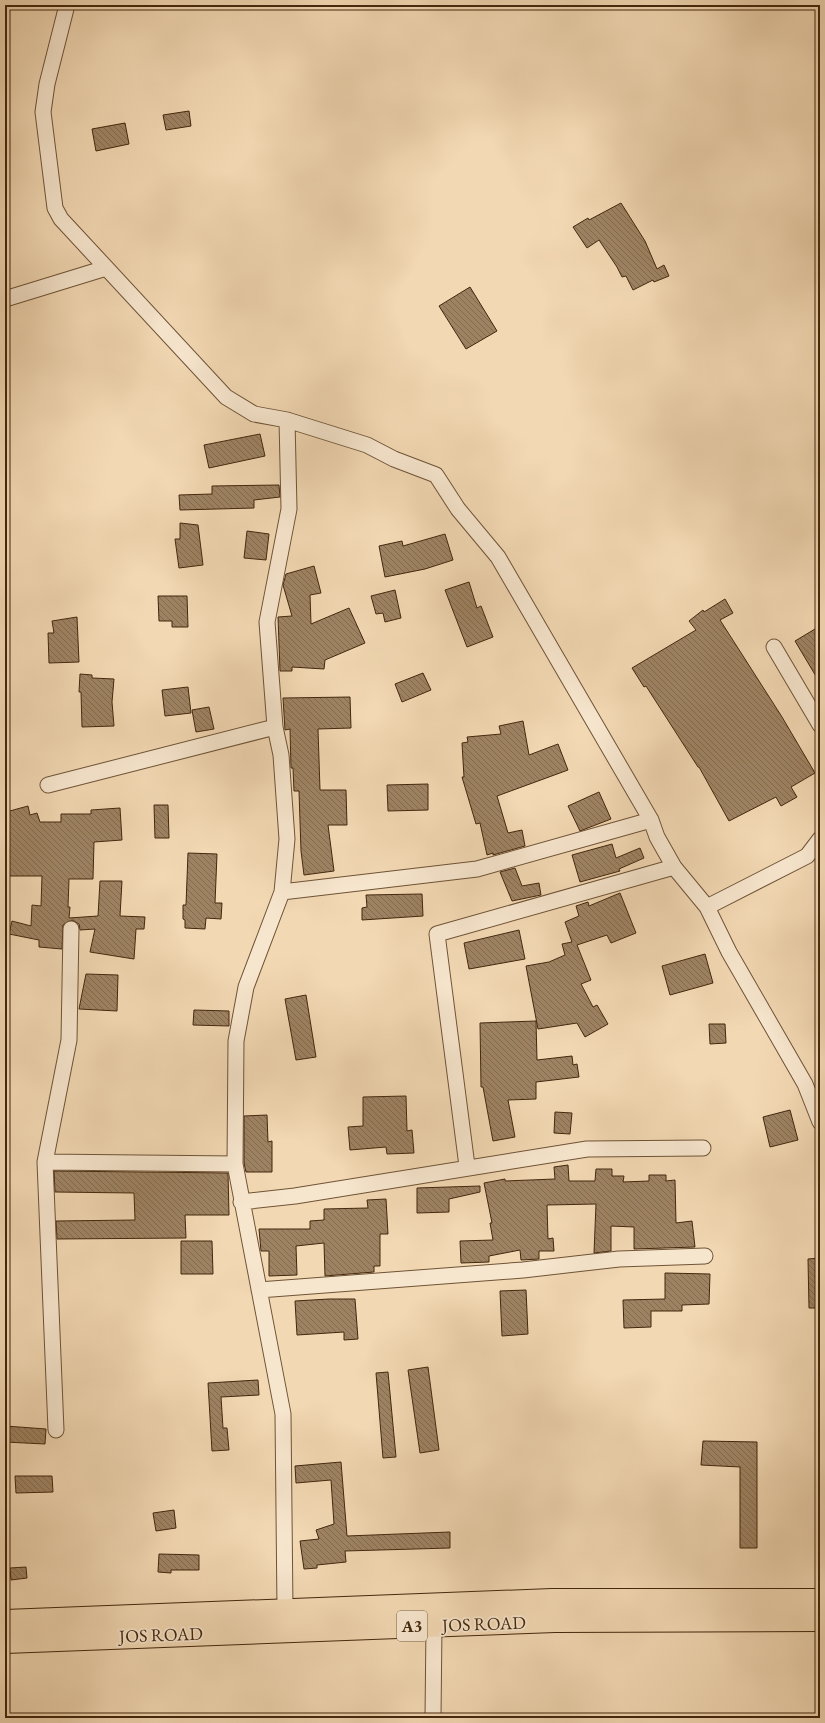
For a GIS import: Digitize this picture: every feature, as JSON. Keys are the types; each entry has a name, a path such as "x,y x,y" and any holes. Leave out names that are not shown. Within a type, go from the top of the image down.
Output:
{"highway":[{"name":"JOS ROAD","path":"5,1621 552,1600 820,1600"},
{"name":"JOS ROAD","path":"5,1642 555,1621 820,1620"}],"street":[{"path":"67,5 47,84 43,112 55,208 61,219 226,398 254,414 287,420 367,445 394,459 436,475 458,508 498,557 651,820 674,867 707,907 729,952 805,1084 820,1122"},
{"path":"5,299 106,268"},
{"path":"285,1610 283,1414 241,1202 235,1164 236,1041 246,987 282,892 287,839 281,755 275,727 267,622 289,509 287,420"},
{"path":"774,647 820,725"},
{"path":"48,785 275,727"},
{"path":"282,892 477,869 651,820"},
{"path":"707,907 807,856 820,839"},
{"path":"467,1166 437,934 674,867"},
{"path":"56,1430 45,1162 69,1040 71,928"},
{"path":"241,1202 294,1196 467,1166 587,1148 703,1148"},
{"path":"45,1162 235,1164"},
{"path":"258,1290 523,1270 619,1259 705,1256"},
{"path":"433,1718 434,1626"}],"building":[{"path":"189,111 191,126 166,130 163,115"},
{"path":"125,123 129,144 96,151 92,129"},
{"path":"621,203 645,241 657,269 664,265 669,276 654,282 653,280 633,290 626,276 622,277 599,240 587,248 573,227 588,218 589,220"},
{"path":"470,287 497,331 466,349 439,306"},
{"path":"260,434 265,456 209,468 204,445"},
{"path":"279,485 280,497 254,500 254,508 180,510 179,495 212,494 212,486"},
{"path":"180,523 198,525 203,565 179,568 175,539 180,539"},
{"path":"247,531 269,534 266,560 244,558"},
{"path":"445,534 453,560 425,569 385,577 379,546 402,541 403,546"},
{"path":"314,566 321,593 310,595 311,624 349,608 365,643 325,660 324,669 292,667 292,671 280,671 278,617 292,616 283,585 286,574"},
{"path":"469,582 477,608 481,606 493,637 467,647 445,590"},
{"path":"395,590 401,618 385,622 383,613 376,614 371,596"},
{"path":"158,596 187,596 188,627 172,627 172,621 159,621"},
{"path":"725,599 733,613 720,620 782,717 815,773 791,787 797,797 781,806 776,797 729,821 699,767 646,686 644,687 632,668 696,630 689,621 703,610 704,612"},
{"path":"77,617 79,662 49,663 48,633 54,633 52,621"},
{"path":"820,626 820,683 795,641"},
{"path":"423,673 431,690 402,702 395,684"},
{"path":"80,674 92,675 92,678 114,679 112,702 114,726 82,727 81,692 79,692"},
{"path":"188,687 191,713 165,716 162,690"},
{"path":"350,697 351,728 318,729 320,790 346,790 347,825 328,825 334,871 304,875 301,851 299,791 294,791 293,768 291,768 290,729 285,730 283,698"},
{"path":"209,707 214,729 196,732 192,710"},
{"path":"523,721 529,755 558,744 568,770 497,796 508,833 522,830 525,846 493,855 493,853 487,855 480,823 476,824 462,777 464,777 462,743 468,742 467,737 501,734 499,726"},
{"path":"428,784 428,810 388,811 387,785"},
{"path":"599,792 611,819 580,831 568,806"},
{"path":"154,805 168,805 169,838 155,838"},
{"path":"28,806 30,815 37,813 40,822 61,822 61,814 91,814 91,810 120,808 122,840 94,842 93,879 69,879 69,918 98,916 100,881 122,881 120,916 145,917 144,929 136,929 134,959 90,952 95,929 80,930 79,924 72,920 63,925 62,949 39,947 39,940 9,934 12,921 31,926 32,905 41,906 42,876 5,876 6,812"},
{"path":"612,844 616,858 640,848 644,858 619,869 620,871 580,882 572,855"},
{"path":"188,853 217,854 215,903 222,903 221,919 206,918 205,929 185,928 185,920 183,919 183,905 186,905"},
{"path":"515,868 522,886 539,883 541,895 512,901 500,872"},
{"path":"620,893 636,933 611,943 607,935 577,945 591,980 581,984 593,1007 597,1005 608,1024 585,1037 577,1023 538,1029 526,966 549,962 565,955 562,944 572,942 565,922 579,916 576,906 588,902 589,906"},
{"path":"422,894 423,916 362,920 362,908 367,907 366,895"},
{"path":"519,930 525,959 469,969 464,943"},
{"path":"705,954 713,983 670,995 662,966"},
{"path":"86,974 118,975 117,1011 79,1009"},
{"path":"306,995 316,1057 296,1060 285,999"},
{"path":"194,1010 229,1011 229,1026 193,1025"},
{"path":"536,1021 537,1060 572,1056 573,1065 577,1064 579,1077 536,1082 536,1099 508,1100 515,1137 493,1141 483,1087 481,1087 480,1023"},
{"path":"709,1024 725,1024 726,1043 710,1044"},
{"path":"406,1096 407,1131 412,1130 414,1153 387,1154 386,1147 350,1150 348,1127 363,1126 363,1097"},
{"path":"790,1110 798,1140 770,1147 763,1117"},
{"path":"555,1112 572,1113 570,1134 554,1133"},
{"path":"267,1115 268,1142 272,1141 272,1172 246,1172 244,1163 244,1116"},
{"path":"568,1165 569,1181 595,1181 596,1169 612,1169 612,1176 624,1176 623,1182 649,1181 649,1175 666,1175 666,1181 675,1180 676,1223 692,1221 695,1247 634,1249 634,1227 611,1226 611,1251 594,1253 596,1204 547,1205 548,1239 553,1238 554,1251 539,1251 539,1259 521,1260 520,1250 489,1256 489,1262 461,1263 460,1241 493,1240 490,1223 492,1223 484,1183 505,1179 505,1181 555,1179 554,1167"},
{"path":"54,1171 228,1173 229,1215 185,1215 186,1238 57,1239 56,1221 135,1220 134,1193 55,1192"},
{"path":"480,1186 480,1192 449,1199 449,1212 417,1213 417,1188"},
{"path":"386,1199 388,1234 380,1234 380,1266 374,1266 374,1272 325,1276 324,1243 296,1246 297,1275 269,1276 269,1251 261,1251 259,1229 310,1229 310,1221 324,1220 324,1209 368,1208 367,1200"},
{"path":"181,1241 212,1241 213,1274 181,1274"},
{"path":"820,1258 820,1308 809,1308 808,1259"},
{"path":"665,1273 710,1274 709,1304 682,1305 682,1311 651,1311 651,1327 624,1328 623,1300 665,1299"},
{"path":"526,1290 528,1334 502,1336 500,1291"},
{"path":"355,1299 358,1339 344,1340 344,1332 297,1335 295,1301"},
{"path":"428,1367 439,1450 420,1453 408,1370"},
{"path":"388,1372 396,1457 383,1458 376,1373"},
{"path":"258,1380 259,1395 221,1397 223,1428 227,1428 229,1450 212,1451 208,1383"},
{"path":"5,1426 46,1429 45,1444 5,1442"},
{"path":"703,1441 757,1442 757,1548 740,1548 740,1467 701,1465"},
{"path":"341,1462 347,1536 450,1532 450,1548 345,1551 346,1562 317,1565 317,1568 304,1569 300,1541 319,1539 316,1530 334,1524 331,1480 296,1483 295,1466"},
{"path":"15,1476 52,1476 53,1492 16,1493"},
{"path":"174,1510 176,1528 156,1531 153,1513"},
{"path":"159,1554 199,1555 199,1570 171,1570 171,1573 158,1572"},
{"path":"26,1567 27,1578 11,1580 10,1568"}]}
